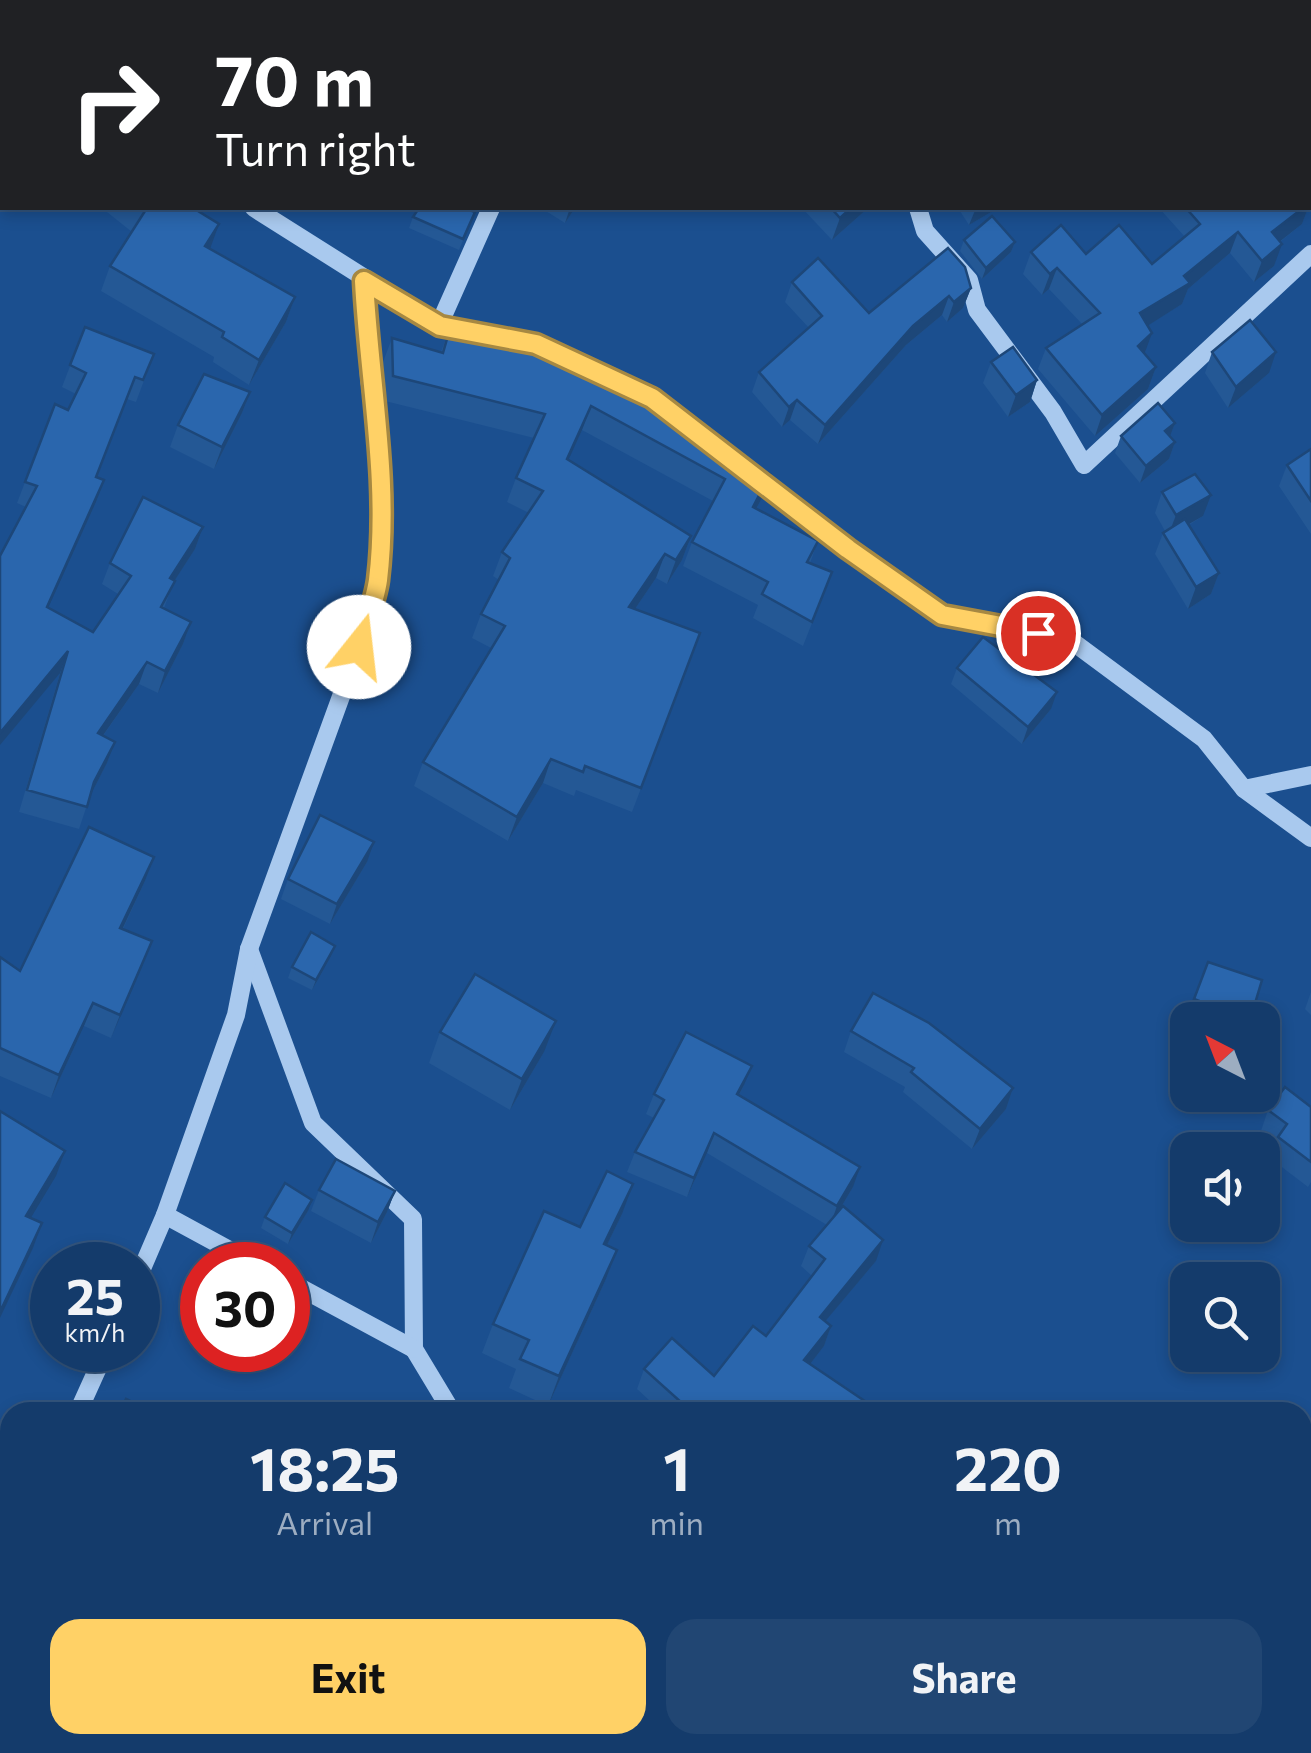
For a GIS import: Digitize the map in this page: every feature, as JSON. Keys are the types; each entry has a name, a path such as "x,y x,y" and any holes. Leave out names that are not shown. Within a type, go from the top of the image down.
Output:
{"street":[{"path":"257,210 440,326 536,344 652,398 716,446"},
{"path":"440,326 490,210"},
{"path":"919,210 925,231 969,280 976,310 1052,412 1084,465 1311,254"},
{"path":"154,1242 236,1015 249,948 359,647 378,582 382,476 369,378 364,281"},
{"path":"732,458 848,549 942,615 1069,639 1204,739 1244,789 1311,838"},
{"path":"1244,789 1311,775"},
{"path":"249,948 313,1124 413,1218 414,1350"},
{"path":"165,1216 214,1242"},
{"path":"310,1294 414,1350 446,1402"},
{"path":"83,1402 96,1372"}],"building":[{"path":"196,210 219,224 205,246 295,297 259,360 222,337 224,332 110,266 145,211"},
{"path":"418,210 475,212 463,239 413,217"},
{"path":"833,210 849,210 840,218"},
{"path":"1188,210 1300,210 1272,232 1282,244 1262,261 1238,232 1184,276 1190,283 1140,313 1152,333 1138,346 1156,367 1102,415 1046,348 1100,313 1057,268 1050,274 1031,252 1061,225 1086,254 1119,225 1152,264 1200,224"},
{"path":"992,216 1015,242 986,268 964,240"},
{"path":"948,248 965,267 971,288 954,302 949,296 913,326 825,425 797,400 789,407 759,372 822,316 792,282 818,258 869,313"},
{"path":"1250,320 1276,352 1236,387 1212,352"},
{"path":"451,325 572,356 574,352 609,368 605,377 733,447 731,452 770,474 753,507 818,541 807,562 832,572 812,622 762,594 768,582 692,542 725,479 591,406 567,459 691,536 676,560 665,554 629,607 700,633 641,788 585,766 583,772 551,759 517,817 423,762 505,626 481,614 510,558 502,552 543,491 516,478 545,414 393,376 392,338 443,353"},
{"path":"85,327 154,354 143,380 135,377 96,477 104,480 47,607 93,632 131,576 110,563 143,497 203,527 170,578 175,581 161,607 191,622 165,671 147,662 98,733 115,742 94,782 87,807 27,790 68,651 0,733 0,556 37,486 25,482 55,404 68,410 86,373 70,365"},
{"path":"1013,347 1037,380 1016,395 991,362"},
{"path":"204,374 250,392 222,447 178,425"},
{"path":"1158,403 1175,423 1165,431 1175,442 1146,466 1121,436"},
{"path":"1311,449 1311,501 1287,465"},
{"path":"1195,474 1211,495 1176,515 1162,492"},
{"path":"1185,519 1219,573 1196,587 1163,533"},
{"path":"983,637 1057,692 1028,727 957,668"},
{"path":"320,815 374,842 337,904 288,879"},
{"path":"89,827 154,857 120,928 152,941 120,1015 93,1003 59,1075 0,1048 0,957 20,971"},
{"path":"311,932 335,946 316,980 292,967"},
{"path":"1208,962 1262,980 1255,1002 1194,999"},
{"path":"475,974 556,1021 522,1079 440,1032"},
{"path":"873,993 929,1023 1013,1088 980,1129 911,1072 914,1068 851,1031"},
{"path":"686,1032 752,1066 737,1094 860,1167 837,1206 714,1133 694,1178 635,1152 664,1100 654,1094"},
{"path":"1285,1087 1311,1107 1311,1162 1280,1139 1287,1124 1271,1112 1280,1112 1280,1094"},
{"path":"0,1111 65,1151 26,1216 42,1223 0,1312"},
{"path":"336,1159 395,1191 378,1222 319,1190"},
{"path":"607,1171 633,1184 604,1244 617,1250 559,1376 520,1359 529,1340 493,1324 544,1211 580,1227"},
{"path":"285,1183 312,1200 292,1233 265,1217"},
{"path":"843,1206 883,1240 820,1317 831,1326 804,1360 866,1402 681,1402 644,1369 672,1338 714,1376 753,1326 766,1336 825,1259 809,1246"}],"route":[{"path":"359,647 378,582 382,476 369,378 364,281 440,326 536,344 652,398 848,549 942,615 1038,633"}]}
